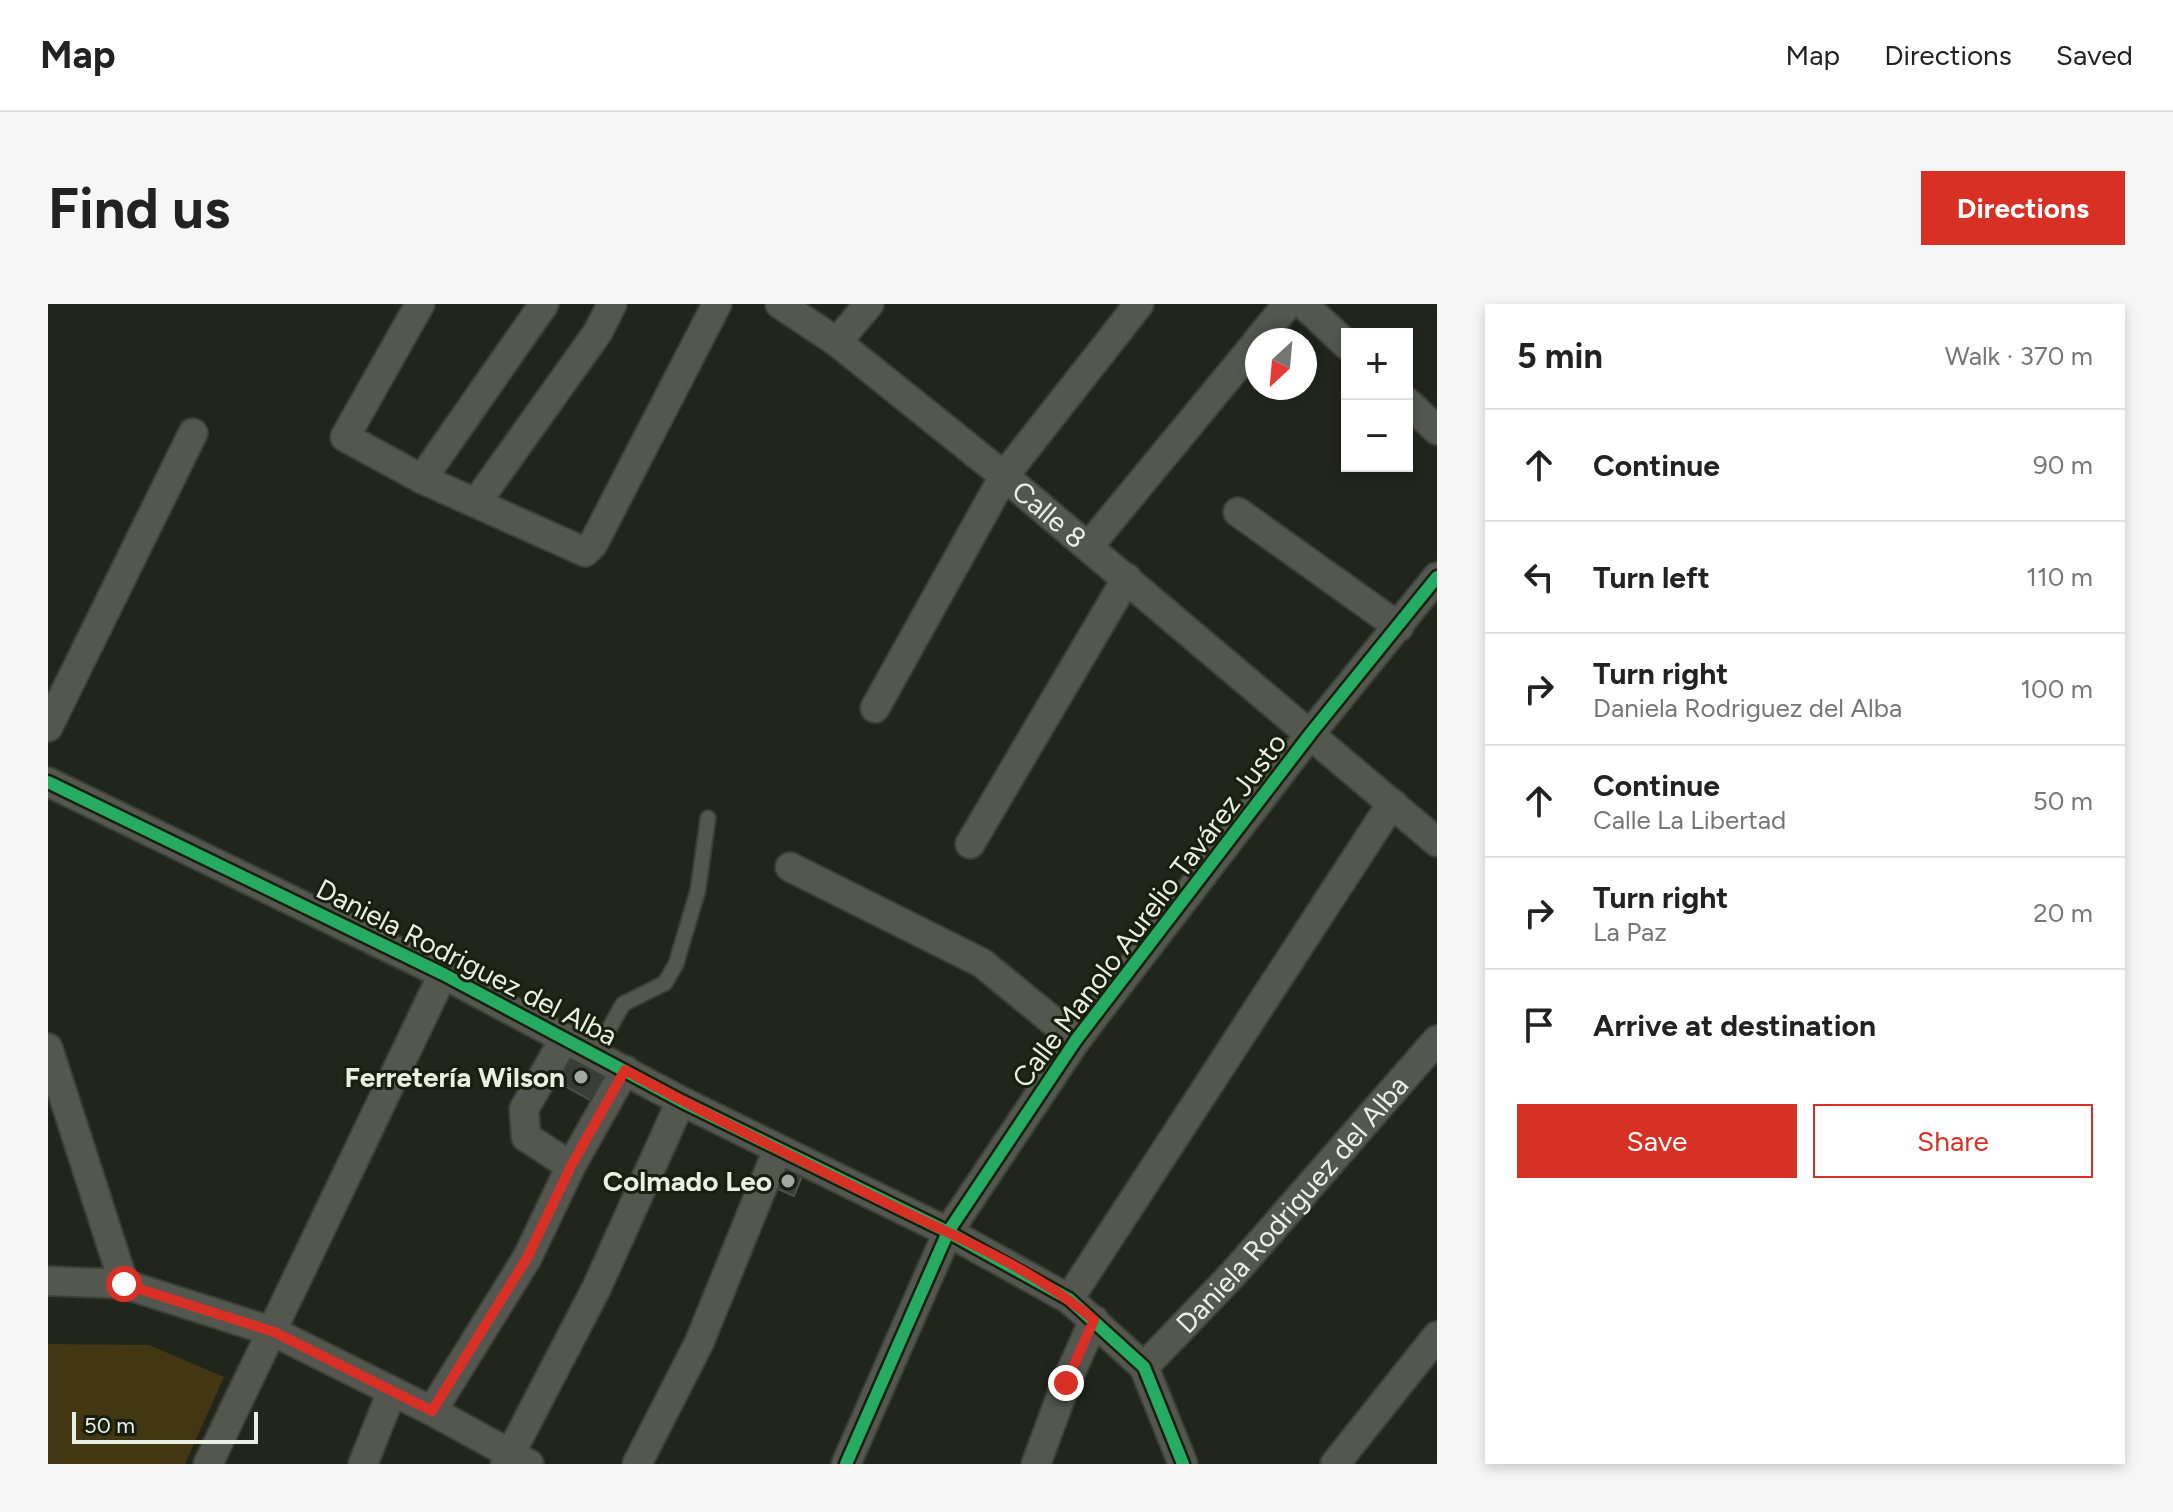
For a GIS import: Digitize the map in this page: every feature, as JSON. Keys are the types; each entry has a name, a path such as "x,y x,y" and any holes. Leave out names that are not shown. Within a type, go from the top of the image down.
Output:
{"street":[{"path":"420,304 345,437 422,479 585,552 593,544 717,304"},
{"path":"422,479 544,304"},
{"path":"476,503 598,332 612,304"},
{"name":"Calle 8","path":"780,304 837,342 1004,476 1437,842"},
{"path":"837,342 869,304"},
{"path":"875,708 1004,476 1139,304"},
{"path":"1269,328 1288,304"},
{"path":"1303,304 1341,339"},
{"path":"1089,546 1245,357"},
{"path":"1413,408 1437,430"},
{"path":"48,727 193,433"},
{"path":"1238,512 1399,627"},
{"name":"Calle Manolo Aurelio Tavárez Justo","path":"846,1464 948,1232 1076,1040 1311,733 1437,577"},
{"path":"970,844 1127,578"},
{"name":"Daniela Rodriguez del Alba","path":"48,782 443,974 681,1101 948,1232 1069,1299 1144,1367 1234,1273 1437,1040"},
{"path":"1069,1299 1392,803"},
{"path":"790,867 982,963 1076,1040"},
{"path":"208,1464 274,1332 348,1167 443,974"},
{"path":"565,1038 524,1109 526,1137 571,1166"},
{"path":"48,1048 124,1284"},
{"path":"432,1411 527,1258 571,1166 625,1070"},
{"path":"48,1281 124,1284 274,1332 432,1411 515,1460 681,1101"},
{"path":"637,1464 699,1343 778,1149"},
{"path":"1036,1464 1066,1383 1094,1320"},
{"path":"1335,1464 1437,1336"},
{"path":"1144,1367 1183,1464"},
{"path":"363,1464 392,1391"}],"lane":[{"path":"595,1054 623,1004 665,983 676,964 698,890 708,818"}],"shaded area":[{"path":"48,1344 149,1345 224,1377 185,1464 48,1464"}],"building":[{"name":"Ferretería Wilson","path":"572,1055 600,1071 606,1088 597,1104 558,1082"},
{"name":"Colmado Leo","path":"782,1167 802,1176 794,1196 773,1187"}],"cycle path":[{"path":"846,1464 948,1232 1076,1040 1311,733 1437,577"},
{"path":"48,782 443,974 681,1101 948,1232 1069,1299 1144,1367 1183,1464"}],"place":[{"name":"Ferretería Wilson","path":"581,1077"},
{"name":"Colmado Leo","path":"788,1181"}],"route":[{"path":"124,1284 274,1332 432,1411 527,1258 571,1166 625,1070 681,1101 948,1232 1069,1299 1094,1320 1066,1383"}]}
